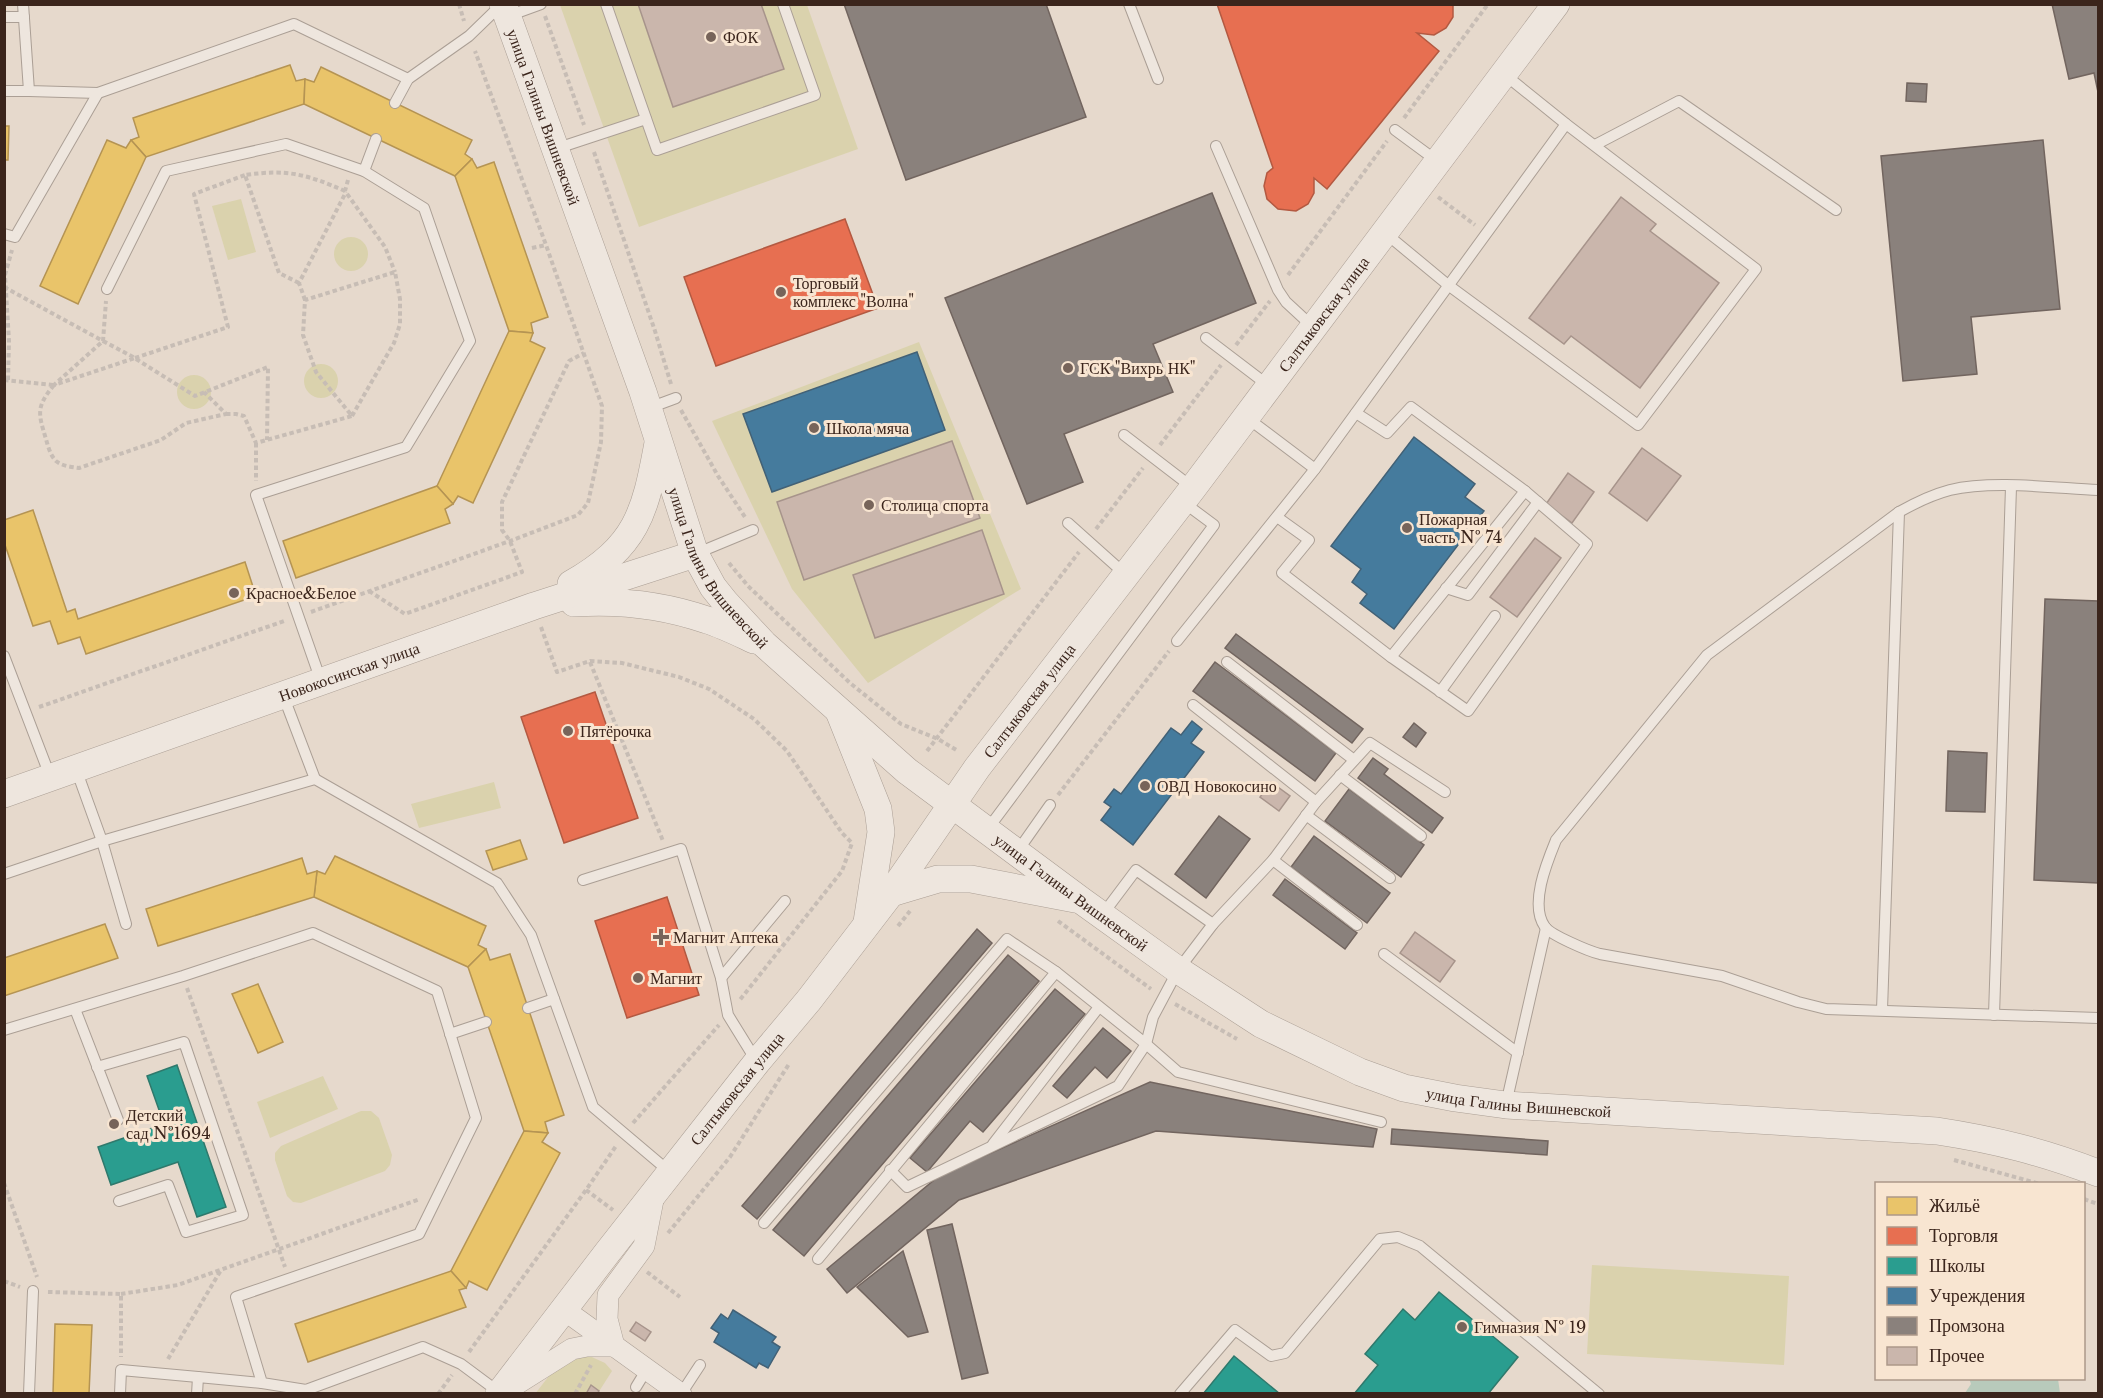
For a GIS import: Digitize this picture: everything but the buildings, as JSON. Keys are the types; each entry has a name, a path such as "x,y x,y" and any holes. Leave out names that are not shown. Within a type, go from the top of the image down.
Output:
{"street":[{"name":"Салтыковская улица","path":"500,1393 757,1062 866,927 902,901 952,805 977,768 1188,495 1556,4"},
{"name":"улица Галины Вишневской","path":"504,8 659,441 705,550 712,587 764,645 908,771 1092,908 1178,970 1261,1024 1360,1072 1404,1088 1475,1102 1506,1105 1937,1131 1980,1137 2029,1148 2098,1173"},
{"path":"537,616 616,553 635,528 651,481 659,441"},
{"name":"Новокосинская улица","path":"4,794 321,682 537,616 705,550"},
{"path":"537,616 603,601 637,604 707,620 764,645"},
{"path":"839,710 878,809 881,832 866,927"},
{"path":"902,901 938,879 971,879 1092,908"},
{"path":"614,1346 607,1318 608,1295 644,1246 654,1195"},
{"path":"563,1310 614,1346 642,1378 681,1393"},
{"path":"500,1393 572,1349 587,1346 614,1346"}],"lane":[{"path":"23,4 29,92"},
{"path":"606,4 657,150 815,94 783,4"},
{"path":"1130,4 1158,79"},
{"path":"395,102 408,79 504,8 541,5"},
{"path":"4,17 24,17"},
{"path":"4,91 98,93 294,24 408,79"},
{"path":"1384,232 1448,285 1638,425 1756,269 1504,74"},
{"path":"10,236 98,93"},
{"path":"1595,145 1679,102 1836,210"},
{"path":"555,149 646,119"},
{"path":"1177,641 1315,469 1566,124"},
{"path":"1395,130 1437,161"},
{"path":"364,171 376,139"},
{"path":"107,289 166,171 286,144 364,171 424,208 470,341 406,447 256,495 321,682"},
{"path":"1216,146 1278,290 1286,302 1313,327"},
{"path":"1206,338 1269,386"},
{"path":"648,408 676,398"},
{"path":"1277,517 1309,540 1282,573 1391,657 1467,711 1587,544 1525,491 1411,407 1387,433 1356,413"},
{"path":"1246,417 1315,469"},
{"path":"987,830 1214,525 1152,456 1124,435"},
{"path":"1506,1105 1545,928 1539,914 1540,888 1545,867 1556,840 1707,655 1899,512 1924,498 1951,490 1985,486 2098,490"},
{"path":"1994,1015 2011,487"},
{"path":"1391,657 1525,491"},
{"path":"1446,588 1467,595 1538,502"},
{"path":"1882,1010 1899,512"},
{"path":"1068,523 1126,574"},
{"path":"705,550 753,530"},
{"path":"1440,692 1495,616"},
{"path":"4,656 26,712 102,841 126,924"},
{"path":"1227,662 1354,760"},
{"path":"283,695 315,779 497,883 531,934 593,1107 671,1173"},
{"path":"1193,705 1316,802"},
{"path":"890,1170 907,1187 1118,1086 1146,1044 1153,1017 1178,970 1213,924 1273,860 1316,802 1370,743 1445,792"},
{"path":"1340,776 1421,836"},
{"path":"4,874 102,841 315,779"},
{"path":"1017,852 1050,805"},
{"path":"1306,815 1390,878"},
{"path":"583,880 681,849 721,978 728,1015 757,1062"},
{"path":"1273,860 1357,925"},
{"path":"1092,908 1136,870 1213,924"},
{"path":"721,978 785,901"},
{"path":"1545,928 1582,949 1722,976 1826,1009 2098,1018"},
{"path":"4,1030 183,976 313,933 437,991 476,1118 419,1234 236,1297 262,1383"},
{"path":"764,1222 1007,939 1056,972 1178,1072 1380,1122"},
{"path":"1384,954 1518,1053"},
{"path":"818,1258 1056,972"},
{"path":"528,1008 554,999"},
{"path":"991,1147 1100,1007"},
{"path":"75,1009 118,1120"},
{"path":"450,1034 486,1022"},
{"path":"97,1067 184,1042 243,1215 186,1232 168,1185 119,1201"},
{"path":"1180,1394 1235,1330 1271,1356 1285,1353 1380,1239 1398,1237 1420,1246 1599,1394"},
{"path":"29,1394 38,1292"},
{"path":"120,1394 121,1370 262,1383 291,1391 306,1390 423,1347 461,1364 500,1393"},
{"path":"681,1393 700,1365"},
{"path":"197,1394 198,1377"}],"path":[{"path":"26,712 510,541 578,515 588,503 601,442 602,406 459,4"},
{"path":"927,751 1278,290 1488,4"},
{"path":"541,5 656,331 670,381"},
{"path":"299,283 345,191 351,168"},
{"path":"10,236 5,275 9,341 6,380 54,385 228,327 194,194 245,175 268,172 291,172 318,179 345,191 385,247 394,272 400,299 400,324 394,343 352,417 256,443"},
{"path":"245,175 279,273 299,283 305,300 303,335 316,372 352,417"},
{"path":"1438,196 1486,233"},
{"path":"532,248 546,245"},
{"path":"305,300 394,272"},
{"path":"5,287 135,358 195,396 268,367 267,440"},
{"path":"107,289 103,341 54,385 42,402 39,416 50,452 55,460 65,466 79,468 161,440 186,423 236,414 244,417 256,443 256,495"},
{"path":"369,591 405,614 522,572 510,541 502,530 502,502 570,361 584,353"},
{"path":"204,392 226,414"},
{"path":"676,398 684,417 718,476 753,530"},
{"path":"705,550 748,586 850,683 901,723 938,739 958,751"},
{"path":"438,1394 586,1190 624,1133 728,1015 842,871 852,843 842,833 788,751 754,719 709,689 679,677 622,663 590,662 557,672 537,616"},
{"path":"1050,805 1177,641"},
{"path":"898,927 902,901"},
{"path":"1051,916 1164,998 1247,1044"},
{"path":"183,976 289,1279"},
{"path":"664,1238 730,1157 791,1060"},
{"path":"1952,1159 2033,1182"},
{"path":"4,1183 38,1292 121,1294 178,1285 440,1191"},
{"path":"586,1190 616,1212"},
{"path":"639,1267 680,1297"},
{"path":"159,1374 222,1270"},
{"path":"121,1294 121,1370"},
{"path":"575,1394 595,1360"}],"shaded area":[{"path":"560,5 807,5 858,149 639,227"},
{"path":"241,199 256,252 228,260 212,206"},
{"path":"351,237 363,242 368,254 363,266 351,271 339,266 334,254 339,242"},
{"name":"Столица спорта","path":"919,342 1021,589 868,683 792,589 712,421"},
{"path":"321,364 333,369 338,381 333,393 321,398 309,393 304,381 309,369"},
{"path":"194,375 206,380 211,392 206,404 194,409 182,404 177,392 182,380"},
{"path":"494,782 501,808 419,828 411,804"},
{"path":"323,1076 338,1109 270,1138 257,1102"},
{"path":"361,1111 371,1111 379,1118 392,1155 390,1165 385,1171 301,1203 293,1202 287,1196 275,1160 275,1153 281,1146"},
{"path":"1592,1265 1789,1276 1784,1365 1587,1354"},
{"path":"583,1353 605,1363 612,1371 598,1393 535,1394 559,1363"},
{"path":"1970,1380 2058,1380 2060,1393 1965,1393 1971,1384"}],"place":[{"name":"ФОК","path":"711,37"},
{"name":"Торговый комплекс \"Волна\"","path":"781,292"},
{"name":"ГСК \"Вихрь НК\"","path":"1068,368"},
{"name":"Школа мяча","path":"814,428"},
{"name":"Столица спорта","path":"869,505"},
{"name":"Пожарная часть № 74","path":"1407,528"},
{"name":"Красное&Белое","path":"234,593"},
{"name":"Пятёрочка","path":"568,731"},
{"name":"ОВД Новокосино","path":"1145,786"},
{"name":"Магнит Аптека","path":"661,937"},
{"name":"Магнит","path":"638,978"},
{"name":"Детский сад №1694","path":"114,1124"},
{"name":"Гимназия № 19","path":"1462,1327"}]}
